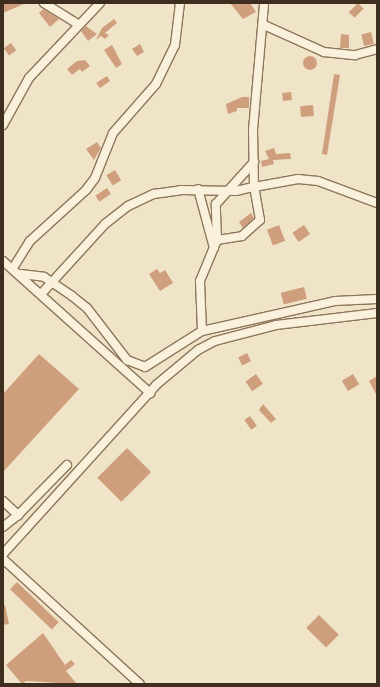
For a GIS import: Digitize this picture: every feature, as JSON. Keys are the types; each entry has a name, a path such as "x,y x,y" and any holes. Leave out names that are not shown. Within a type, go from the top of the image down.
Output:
{"street":[{"path":"44,3 78,24"},
{"path":"3,125 29,78 78,24 100,3"},
{"path":"13,268 30,241 86,190 95,178 113,133 156,84 174,45 180,3"},
{"path":"216,244 242,236 256,226 260,220 254,187 253,130 264,25 264,3"},
{"path":"264,25 324,52 355,55 377,49"},
{"path":"202,331 200,281 216,244 216,204 227,189 254,162"},
{"path":"42,293 105,224 128,206 154,194 198,189 254,187 298,179 318,181 377,203"},
{"path":"198,189 216,244"},
{"path":"3,261 21,274 150,393"},
{"path":"21,274 31,273 51,282 87,308 127,360 145,367 202,331 335,301 377,299"},
{"path":"3,554 180,362 215,342 276,325 377,313"},
{"path":"3,527 18,515 67,465"},
{"path":"3,501 18,515"},
{"path":"3,559 140,684"}],"building":[{"path":"3,3 26,3 3,13"},
{"path":"230,3 250,3 256,12 243,19"},
{"path":"358,3 364,9 354,18 349,12"},
{"path":"43,9 59,19 50,27 39,13"},
{"path":"114,19 117,23 105,33 109,35 105,39 101,36 96,40 102,28"},
{"path":"86,26 97,34 88,41 81,31"},
{"path":"371,32 374,44 364,46 361,34"},
{"path":"341,34 349,35 349,48 340,48"},
{"path":"11,43 16,50 9,56 4,48"},
{"path":"140,44 144,52 137,56 132,49"},
{"path":"112,45 122,64 116,68 104,50"},
{"path":"307,56 313,56 317,60 317,66 313,70 307,70 303,66 303,60"},
{"path":"85,60 90,66 82,72 80,69 72,75 67,69 77,61"},
{"path":"334,74 340,75 327,155 322,154"},
{"path":"107,76 110,81 100,88 96,83"},
{"path":"291,92 292,100 283,101 282,93"},
{"path":"242,97 249,97 249,108 237,108 237,111 228,114 226,104"},
{"path":"313,105 314,116 301,117 300,106"},
{"path":"97,142 101,148 94,160 86,149"},
{"path":"274,148 276,154 290,153 291,159 273,160 274,164 262,167 261,161 269,159 265,151"},
{"path":"115,170 121,180 113,185 106,175"},
{"path":"107,188 111,194 99,202 95,196"},
{"path":"251,213 254,218 243,228 239,222"},
{"path":"279,225 285,241 273,246 267,230"},
{"path":"304,225 310,234 299,242 292,233"},
{"path":"157,269 160,273 165,270 173,283 160,291 149,274"},
{"path":"304,287 307,299 284,304 281,293"},
{"path":"247,353 251,361 242,366 238,358"},
{"path":"39,354 79,389 3,472 3,394"},
{"path":"256,374 263,384 252,391 245,381"},
{"path":"353,374 359,384 348,391 342,381"},
{"path":"377,376 377,396 369,381"},
{"path":"263,404 276,419 271,423 259,410"},
{"path":"250,416 257,426 251,430 244,420"},
{"path":"127,448 151,472 121,502 97,478"},
{"path":"17,582 59,622 52,629 10,589"},
{"path":"5,605 9,624 3,625 3,606"},
{"path":"319,615 339,635 326,648 306,628"},
{"path":"43,633 65,665 71,660 75,664 66,671 77,684 26,681 22,684 6,665"}]}
